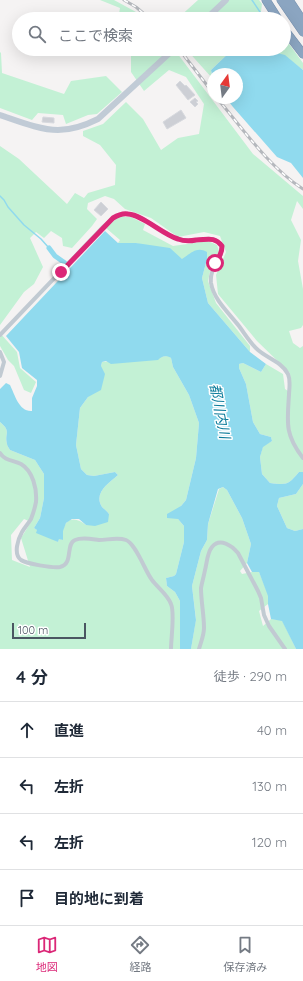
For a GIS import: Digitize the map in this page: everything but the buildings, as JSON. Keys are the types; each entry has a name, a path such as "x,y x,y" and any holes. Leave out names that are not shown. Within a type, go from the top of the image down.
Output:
{"highway":[{"path":"266,0 274,12"},
{"path":"281,0 289,12"},
{"path":"289,0 303,21"},
{"path":"291,15 303,32"},
{"path":"291,38 303,54"}],"street":[{"path":"213,12 226,0"},
{"path":"0,115 24,123 58,130 86,125 98,119 167,56"},
{"path":"0,335 103,227 119,215 127,213 135,215 178,239 196,240 209,238 216,240 222,246 222,251 212,270 211,284 215,295 220,304 239,326 251,344 277,363 287,373 290,388 287,427 292,443 303,458"},
{"path":"0,352 4,362 0,376"},
{"path":"0,453 8,460 22,465 29,471 34,480 36,501 31,519 19,538 17,555 20,559 25,562 50,567 61,567 66,563 70,545 75,539 121,539 130,542 149,575 171,603 173,610 171,649"},
{"path":"199,649 204,628 202,585 209,553 215,544 220,543 229,544 238,553 258,590 264,615 269,626 285,649"}],"green space":[{"path":"100,0 114,0 136,12 119,12 120,8"},
{"path":"198,0 259,0 262,4 261,12 185,12"},
{"path":"291,47 303,63 303,70 285,56 291,56"},
{"path":"0,52 2,73 64,94 71,81 106,76 122,92 97,114 88,115 66,124 63,115 38,113 32,120 0,108"},
{"path":"131,56 179,56 207,93 207,104 215,104 253,154 303,196 303,209 297,201 291,220 301,240 298,261 303,289 303,325 301,328 289,331 293,343 300,348 303,346 303,472 299,472 287,483 270,483 262,474 260,457 263,446 272,441 271,437 260,434 253,422 246,384 239,368 239,364 243,363 261,372 266,364 283,374 285,389 291,393 290,373 257,341 218,294 216,275 226,252 220,236 204,232 178,237 151,218 125,209 114,199 105,196 88,203 87,209 97,219 72,248 63,246 62,238 51,231 44,238 36,232 30,238 43,267 34,284 24,292 0,325 0,146 19,159 67,204 75,193 84,198 88,193 115,185 116,165 100,145 83,136 83,131 103,124 126,102 143,119 161,150 178,138 199,134 204,104 186,77 169,70 144,91 131,72"},
{"path":"192,56 226,56 213,68 207,68 207,72"},
{"path":"118,217 131,217 145,224 143,230 173,246 208,241 217,245 219,251 211,267 208,281 216,303 250,346 250,352 208,303 202,278 207,259 182,259 136,243 118,243 120,240 106,228"},
{"path":"0,333 17,352 20,368 36,382 31,393 24,390 14,366 8,360 0,346"},
{"path":"168,356 171,358 173,367 189,395 199,423 196,458 186,500 181,506 178,519 184,526 184,542 176,574 166,578 167,586 175,592 180,601 180,649 0,649 0,422 7,430 6,440 7,446 10,450 35,460 44,474 44,498 40,518 34,528 58,542 59,538 63,540 63,530 67,522 70,520 76,520 86,525 109,514 102,507 99,497 103,489 118,475 115,472 94,476 87,475 81,469 76,445 80,408 88,397 102,362","holes":["24,519 31,522 21,538 30,567 12,560 11,535"]},
{"path":"303,484 303,529 295,531 287,528 277,506 279,498 296,494"},
{"path":"223,487 227,490 242,518 251,544 247,563 240,571 242,574 259,572 268,594 268,604 259,611 263,626 271,619 282,620 296,649 191,649 196,619 192,586 201,551 207,540 208,524 219,489"}],"water":[{"path":"226,56 286,56 303,70 303,178 291,163 277,157 231,104 243,104 243,68 213,68"},
{"path":"105,231 118,243 136,243 170,248 182,259 197,250 207,252 207,259 202,278 208,303 250,352 266,364 261,372 243,363 239,364 239,368 246,384 253,422 260,434 271,437 272,441 263,447 260,457 262,474 270,483 284,484 289,482 299,472 303,472 303,484 296,494 279,498 277,506 287,528 295,531 303,529 303,649 296,649 282,621 271,619 268,596 259,572 252,572 247,563 251,544 242,518 227,490 223,487 218,489 208,524 207,540 201,551 192,586 196,620 191,649 180,649 180,601 175,592 167,586 166,578 176,574 184,542 184,526 178,519 167,518 167,514 181,506 186,500 196,458 199,423 189,395 173,367 171,358 169,357 162,357 158,360 111,364 106,361 102,362 101,366 105,374 101,390 88,397 80,408 76,445 81,469 87,475 94,476 115,472 118,475 103,489 99,497 102,507 109,514 108,522 95,526 86,525 79,519 72,519 66,523 63,531 63,540 59,539 58,542 36,533 37,530 34,528 40,518 44,498 44,474 35,460 10,450 6,440 7,430 0,422 0,389 6,383 10,385 21,406 28,411 32,411 32,398 37,386 37,380 22,368 19,352 6,336"}],"waterway":[{"path":"252,0 260,12"},
{"name":"都川内川","path":"0,196 24,225 41,239 49,248"},
{"name":"都川内川","path":"49,248 55,256 65,263"}],"railway":[{"path":"124,0 142,12"},
{"path":"184,56 207,85"},
{"path":"222,104 267,158 279,170 303,189"}],"route":[{"path":"61,272 113,218 127,213 135,215 178,239 196,240 209,238 216,240 222,246 222,251 215,263"}]}
